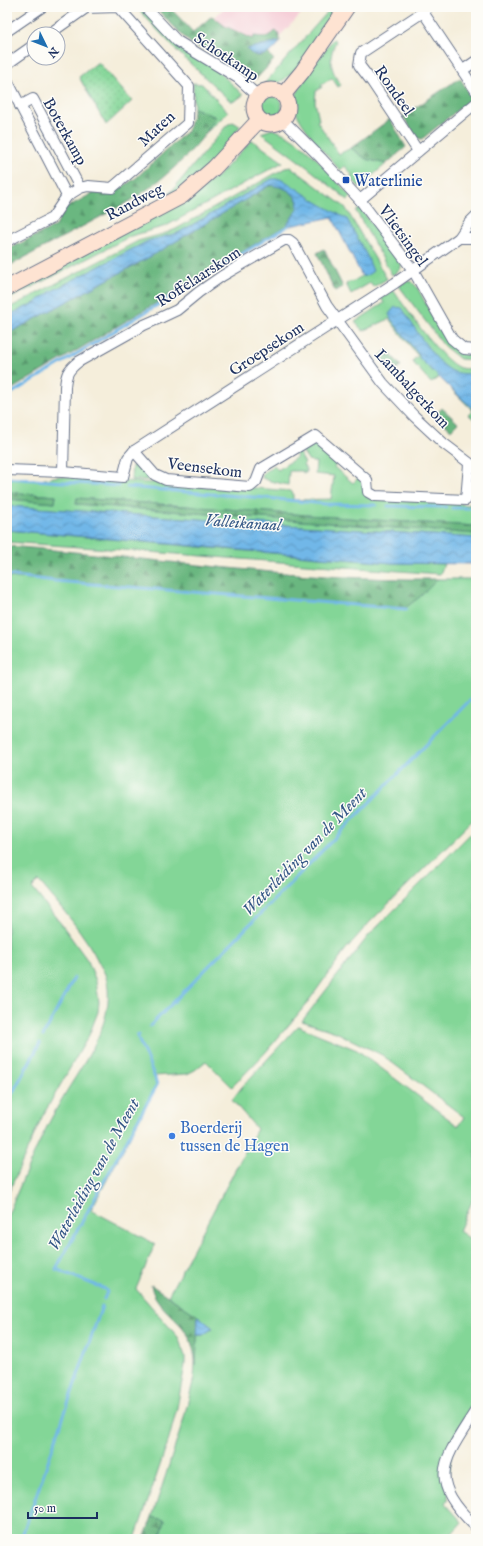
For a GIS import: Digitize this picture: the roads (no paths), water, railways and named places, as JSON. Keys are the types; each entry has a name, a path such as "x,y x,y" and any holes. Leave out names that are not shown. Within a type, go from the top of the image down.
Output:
{"main road":[{"path":"283,95 302,72 347,7"},
{"path":"267,90 273,90 283,95 287,100 288,107 287,114 283,120 277,124 271,125 265,124 259,120 255,115 254,109 254,102 258,96 267,90"},
{"name":"Randweg","path":"7,288 182,196 214,168 259,120"}],"street":[{"path":"7,31 42,7"},
{"name":"Maten","path":"7,241 52,218 67,196 80,188 88,186 112,188 188,123 189,86 118,7 86,8 60,26"},
{"name":"Schotkamp","path":"145,7 177,41 238,78 258,96"},
{"path":"426,9 476,91"},
{"name":"Rondeel","path":"418,151 359,65 361,53 426,9"},
{"path":"7,64 26,51"},
{"path":"463,70 476,61"},
{"name":"Boterkamp","path":"7,80 67,196"},
{"name":"Boterkamp","path":"20,106 33,99 80,188"},
{"path":"360,200 476,103"},
{"name":"Vlietsingel","path":"283,120 360,200 413,270 452,339 464,349 476,350"},
{"name":"Groepsekom","path":"134,451 395,283 458,238 476,216"},
{"path":"458,238 476,238"},
{"name":"Roffelaarskom","path":"63,472 65,387 66,375 69,369 78,362 144,324 177,310 210,284 284,240 289,240 294,243 336,320"},
{"name":"Lambalgerkom","path":"336,320 387,388 414,416 473,466"},
{"name":"Veensekom","path":"134,451 155,475 166,480 250,487 256,482 260,469 316,436 367,480 368,492 375,496 466,500 473,466"},
{"path":"7,470 63,472 124,477 128,458 134,451"},
{"path":"476,1410 448,1454 444,1468 444,1485 453,1501 466,1518 476,1527"}],"water":[{"path":"280,41 274,49 265,54 255,55 247,49"},
{"path":"272,179 282,179 317,202 347,219 367,256 373,271 366,276 362,276 332,217 290,226 287,225 297,210 298,201 286,189 270,185 153,255 7,334 7,316 35,303 50,292 148,241 178,233"},
{"path":"395,307 402,308 424,342 437,359 445,366 457,373 476,374 476,414 474,410 420,359 419,355 391,319 389,314"},
{"path":"7,506 476,538 476,564 392,563 7,530"},
{"path":"198,1316 213,1328 203,1335 197,1335"}],"waterway":[{"path":"7,396 288,226"},
{"path":"7,478 119,486"},
{"path":"127,487 325,504 376,505"},
{"path":"388,506 446,507"},
{"path":"452,508 476,508"},
{"path":"7,575 55,581 406,609"},
{"name":"Waterleiding van de Meent","path":"150,1026 476,694"},
{"path":"43,1036 74,978"},
{"name":"Waterleiding van de Meent","path":"104,1299 107,1292 105,1289 56,1269 157,1085 137,1036 139,1035"},
{"path":"7,1103 40,1043"},
{"name":"Waterleiding van de Meent","path":"21,1539 102,1306"}],"place":[{"name":"Waterlinie","path":"346,180"},
{"name":"Boerderij tussen de Hagen","path":"172,1136"}],"water label":[{"name":"Valleikanaal","path":"243,522"}]}
